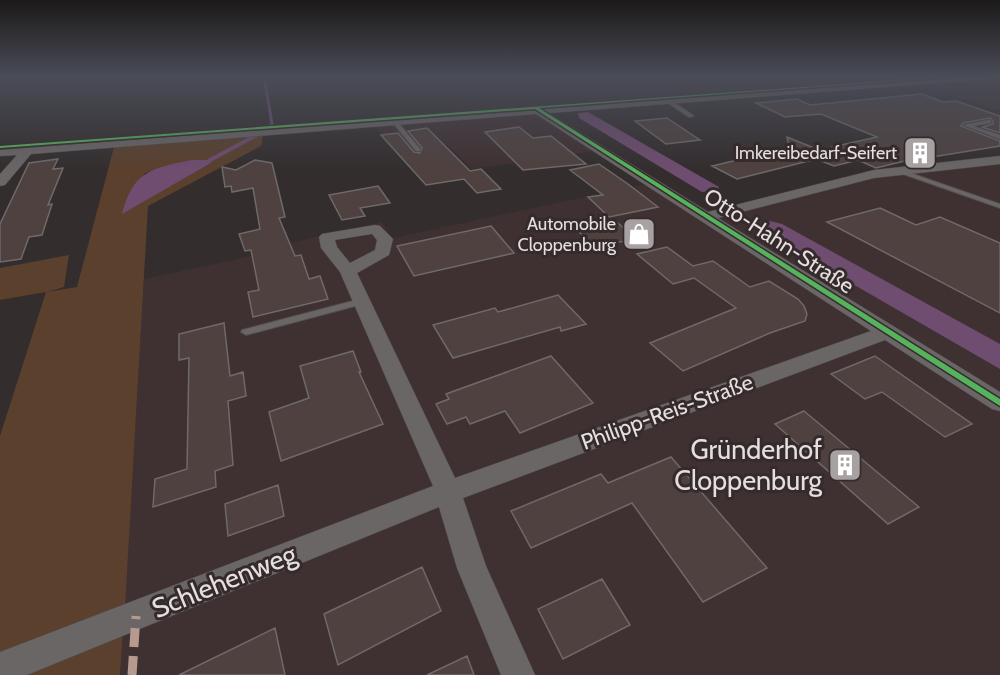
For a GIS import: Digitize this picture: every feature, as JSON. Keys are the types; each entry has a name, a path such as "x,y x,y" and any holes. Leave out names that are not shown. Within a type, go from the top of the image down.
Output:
{"street":[{"path":"0,153 579,108"},
{"name":"Otto-Hahn-Straße","path":"538,111 708,216 1000,403"},
{"path":"0,182 27,151"},
{"path":"708,216 874,174 1000,160"},
{"path":"348,271 360,302 448,492 472,568 518,675"},
{"name":"Philipp-Reis-Straße","path":"448,492 887,332"},
{"name":"Schlehenweg","path":"0,669 448,492"}],"lane":[{"path":"678,108 690,116"},
{"path":"395,122 418,150"},
{"path":"989,122 966,125 1000,137"},
{"path":"899,171 1000,206"},
{"path":"246,332 360,302"}],"shaded area":[{"path":"588,112 719,187 718,190 702,192 579,118 578,113"},
{"path":"537,114 595,151 472,169 448,145 399,153 374,127"},
{"path":"263,135 261,146 148,206 125,607 0,655 0,436 46,292 0,300 0,268 69,255 64,287 47,292 77,287 114,147","holes":["191,160 211,163 122,213 145,173"]},
{"path":"1000,158 1000,675 120,675 144,279 275,251 289,243 382,222 392,238 660,181 710,211 870,173"},
{"path":"191,160 210,160 211,163 122,214 132,188 146,174 155,169"},
{"path":"770,221 782,224 1000,344 1000,369 759,230 756,225"},
{"path":"123,631 120,675 11,675"}],"building":[{"path":"765,108 975,108 1000,116 1000,133 982,127 993,124 990,118 963,123 961,126 1000,141 1000,146 917,158 876,168 858,160 834,166 816,159 737,179 712,166 789,148 787,137 819,150 877,137 821,114 785,117"},
{"path":"667,118 700,140 666,144 635,121"},
{"path":"519,127 533,138 551,136 586,164 523,170 485,132"},
{"path":"427,128 470,171 481,169 501,189 477,193 464,179 426,185 381,135 398,133 414,152 420,153 422,148 408,131"},
{"path":"58,159 53,169 63,168 48,205 52,204 42,235 29,237 21,259 0,262 0,224 29,163"},
{"path":"255,160 272,163 285,217 279,218 295,256 301,255 309,279 320,276 328,299 253,317 248,292 259,290 251,250 245,251 239,234 260,229 253,188 232,192 231,186 225,187 222,167 236,170"},
{"path":"599,164 658,207 609,217 588,197 603,195 570,170"},
{"path":"378,186 390,203 360,208 365,216 342,220 329,195"},
{"path":"880,208 916,225 940,217 1000,243 1000,313 827,222"},
{"path":"617,222 635,239 594,247 577,230"},
{"path":"491,226 514,253 414,276 397,246"},
{"path":"667,247 693,266 713,261 750,287 769,281 798,299 807,314 805,321 770,333 683,371 650,343 736,308 694,278 673,284 637,254"},
{"path":"558,295 586,324 561,331 560,327 453,358 433,325 495,308 498,312"},
{"path":"224,323 230,376 243,372 246,396 228,401 233,465 215,471 216,487 153,507 155,479 187,469 189,358 179,360 179,334"},
{"path":"353,351 361,372 359,372 383,424 281,461 269,412 309,398 300,366"},
{"path":"551,356 593,403 520,433 505,411 470,424 466,417 447,424 436,404 449,399 446,394"},
{"path":"875,356 972,424 945,437 882,392 865,399 831,374"},
{"name":"Gründerhof Cloppenburg","path":"804,411 919,507 888,524 775,424"},
{"path":"671,457 767,568 703,602 632,503 531,548 511,511 601,474 608,483"},
{"path":"278,485 284,516 228,536 225,504"},
{"path":"422,567 441,611 338,665 324,614"},
{"path":"602,579 630,625 563,659 538,609"},
{"path":"275,628 285,675 179,675"},
{"path":"467,656 474,675 427,675"}],"waterway":[{"path":"268,127 272,124 269,108"},
{"path":"543,108 550,108"},
{"path":"210,160 257,135"}],"marked path":[{"path":"132,675 136,616"}],"cycle path":[{"path":"0,147 534,108"},
{"path":"536,108 1000,403"}],"place":[{"name":"Imkereibedarf-Seifert","path":"920,153"},
{"name":"Automobile Cloppenburg","path":"639,234"},
{"name":"Gründerhof Cloppenburg","path":"845,465"}]}
